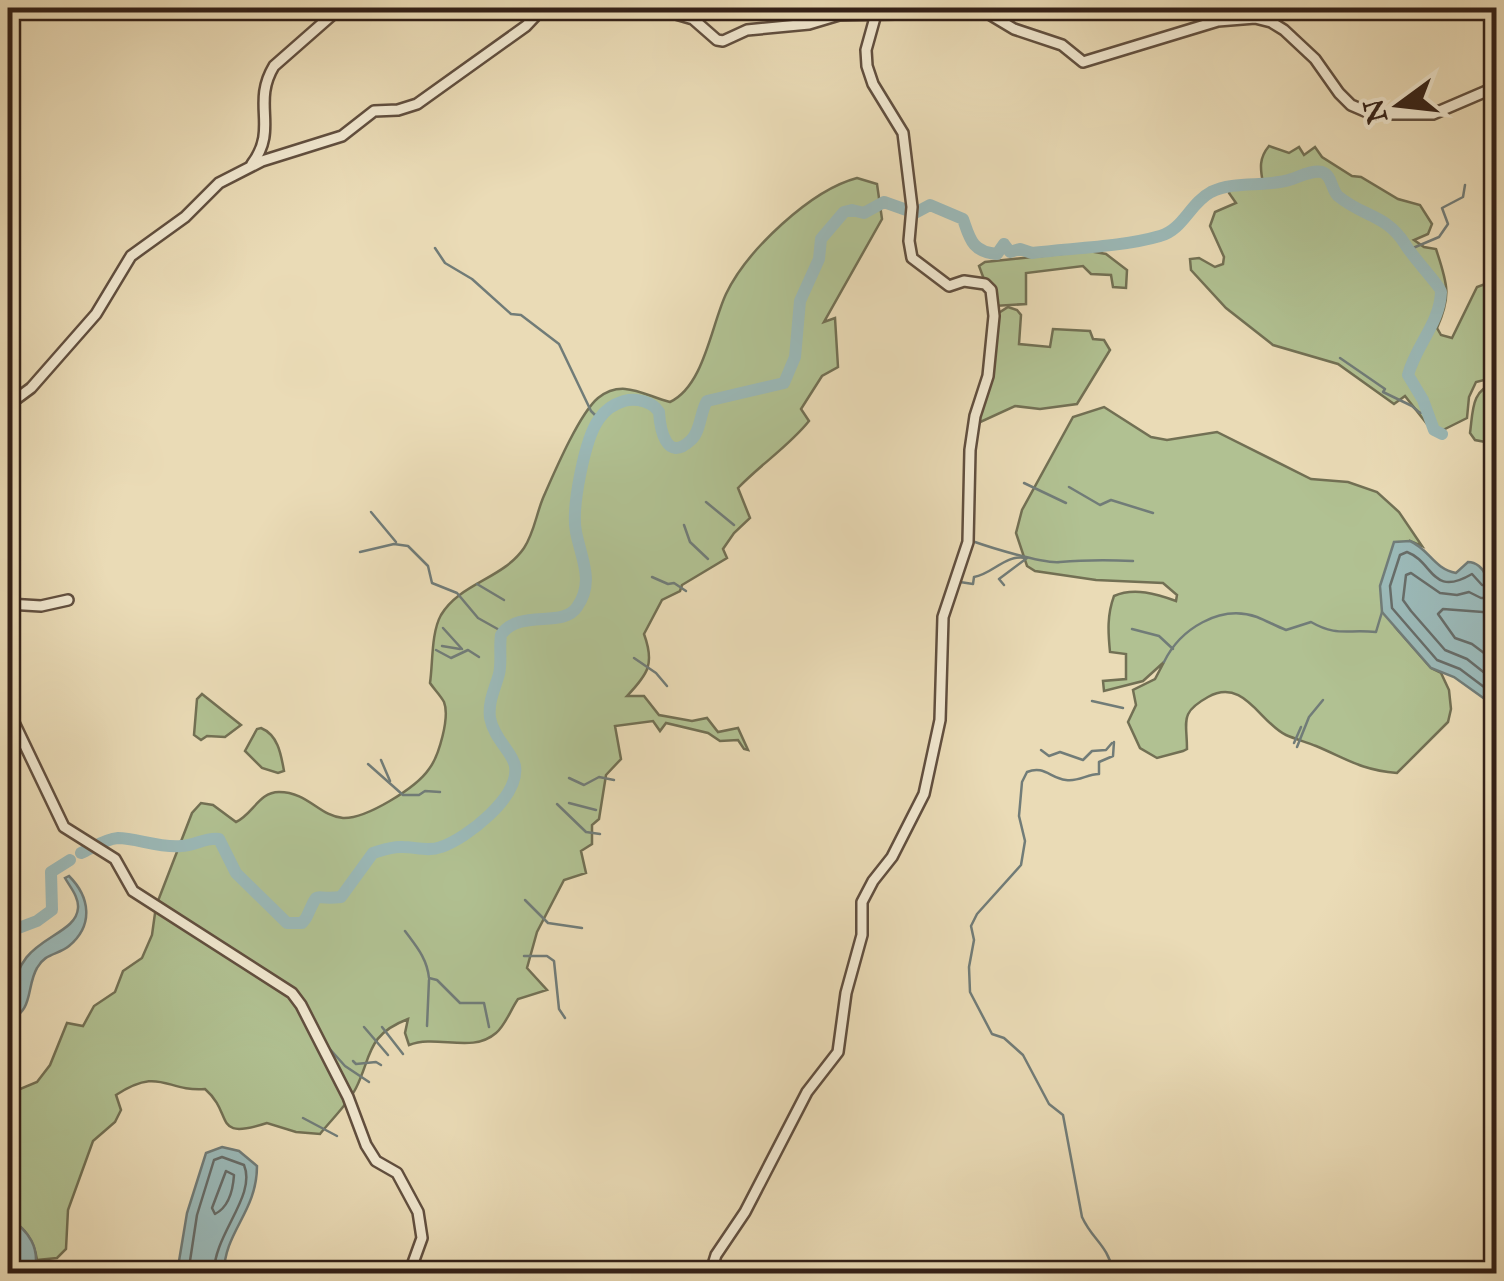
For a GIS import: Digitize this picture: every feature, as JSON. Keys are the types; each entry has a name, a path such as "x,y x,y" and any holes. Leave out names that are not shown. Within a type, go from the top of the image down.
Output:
{"street":[{"path":"251,166 266,141 263,90 267,77 274,66 340,8"},
{"path":"8,405 30,388 96,314 131,256 185,217 219,183 251,166 342,136 374,112 417,104 526,26 543,8"},
{"path":"655,8 693,19 722,41 747,30 809,24 839,15 896,14 918,8"},
{"path":"980,8 1014,29 1062,45 1084,62 1218,21 1241,17 1271,22 1304,48 1352,105 1372,114 1434,114 1496,87"},
{"path":"710,1274 716,1255 745,1212 807,1092 841,1043 846,992 862,935 862,902 873,880 892,857 924,794 940,720 943,617 968,542 970,450 975,416 988,376 994,306 985,284 964,281 949,286 912,258 912,207 903,133 873,84 867,66 866,50 876,14"},
{"path":"8,604 40,606 68,600"},
{"path":"8,710 64,828 115,859 133,891 292,993 301,1005 348,1097 366,1145 376,1161 397,1173 418,1212 422,1238 409,1274"}],"green space":[{"path":"1269,146 1289,153 1299,147 1304,155 1315,147 1322,157 1352,176 1361,177 1398,199 1420,205 1432,224 1428,234 1414,240 1436,249 1445,280 1445,306 1437,328 1441,335 1452,338 1477,287 1496,280 1496,377 1476,382 1469,397 1467,418 1443,430 1427,424 1405,396 1394,404 1338,364 1273,345 1226,308 1191,270 1190,259 1199,258 1215,267 1223,264 1224,257 1210,226 1215,212 1236,203 1229,193 1230,186 1263,183 1261,163"},
{"path":"857,178 877,184 882,219 824,322 835,318 838,367 822,376 801,409 809,421 738,488 750,518 723,549 727,558 662,600 644,634 648,668 627,696 644,696 659,715 692,721 707,718 718,732 738,728 748,750 738,740 720,741 708,733 666,723 660,731 653,721 615,726 621,759 606,775 599,819 592,825 592,844 581,851 586,873 564,880 537,932 527,968 547,990 518,999 499,1030 476,1042 431,1041 409,1045 405,1033 408,1019 394,1025 377,1039 353,1094 320,1134 267,1123 231,1127 205,1089 153,1081 131,1087 116,1095 121,1110 115,1122 93,1141 68,1210 66,1249 57,1258 37,1260 28,1235 8,1217 8,1094 37,1082 50,1065 67,1023 83,1026 94,1006 115,992 123,971 142,958 152,935 156,906 192,813 201,803 213,805 236,822 261,799 279,792 298,796 335,816 353,817 390,801 423,777 436,755 445,726 444,702 430,683 434,639 441,615 459,595 505,567 524,548 560,460 591,406 616,389 634,390 670,402 682,394 699,369 726,294 749,259 801,208"},
{"path":"1089,251 1106,254 1127,270 1126,288 1113,287 1111,275 1091,274 1083,266 1026,273 1026,304 994,306 979,266 985,262"},
{"path":"1008,307 1021,315 1019,344 1050,347 1053,329 1090,331 1093,339 1104,340 1110,350 1077,404 1040,409 1015,406 976,424 994,316"},
{"path":"1496,384 1496,444 1475,440 1470,433 1478,396"},
{"path":"1104,407 1151,437 1167,440 1217,432 1311,479 1348,482 1377,492 1399,512 1422,546 1410,541 1395,627 1431,668 1441,673 1449,690 1451,709 1448,722 1397,773 1364,767 1286,735 1232,693 1221,692 1192,708 1187,718 1187,749 1157,758 1140,748 1128,722 1136,705 1133,690 1155,679 1164,662 1143,681 1104,691 1103,681 1126,679 1126,654 1110,652 1112,603 1114,596 1129,592 1176,601 1177,595 1163,583 1096,580 1035,571 1027,566 1016,533 1022,510 1073,417"},
{"path":"202,694 241,725 225,737 207,736 201,740 194,735 197,699"},
{"path":"261,728 275,740 284,771 262,768 245,751"}],"water":[{"path":"1410,541 1448,571 1456,573 1471,562 1486,576 1496,576 1496,707 1454,677 1431,668 1382,612 1380,586 1394,542"},
{"path":"69,876 85,902 86,920 69,946 40,963 26,1005 8,1020 8,1000 15,996 23,962 75,918 78,904 65,878"},
{"path":"222,1147 239,1151 257,1166 252,1196 229,1245 224,1273 177,1273 187,1213 206,1153"},
{"path":"8,1217 31,1241 36,1256 34,1273 8,1273"}],"waterway":[{"path":"81,853 118,838 173,846 219,839 236,873 287,923 302,923 315,899 341,897 373,853 395,847 436,848 477,826 501,803 514,778 514,761 490,718 500,669 501,635 518,622 570,613 585,588 575,521 577,491 584,457 599,419 624,401 648,403 659,412 666,441 676,448 694,436 707,401 784,383 795,357 800,301 819,259 821,239 844,212 864,213 884,202 915,213 930,205 963,219 970,238 982,250 997,254 1004,244 1010,252 1020,249 1032,253 1160,236 1175,228 1211,192 1322,172 1338,196 1398,234 1440,289 1437,314 1408,375 1434,430 1442,434"},
{"path":"1412,257 1413,248 1439,237 1448,224 1442,208 1463,197 1465,185"},
{"path":"435,248 445,263 472,279 511,314 521,315 559,344 591,411 603,414"},
{"path":"1340,358 1385,389 1383,392 1420,413 1427,411"},
{"path":"1024,483 1066,503"},
{"path":"1069,487 1100,505 1111,500 1153,513"},
{"path":"706,502 734,525"},
{"path":"371,512 396,542"},
{"path":"684,525 690,542 708,559"},
{"path":"972,541 1052,562 1133,561"},
{"path":"360,552 394,544 408,546 428,566 432,583 457,593 478,618 503,632"},
{"path":"960,582 973,584 974,577 1005,561 1026,558"},
{"path":"1004,585 999,579 1027,558"},
{"path":"652,577 686,591"},
{"path":"477,584 504,600"},
{"path":"1164,662 1191,630 1229,614 1257,617 1286,630 1311,622 1335,631 1376,632 1382,612"},
{"path":"443,628 462,649"},
{"path":"1132,629 1159,636 1173,649"},
{"path":"442,646 460,649"},
{"path":"436,650 451,658 468,650 479,657"},
{"path":"634,658 667,686"},
{"path":"1297,747 1309,717 1323,700"},
{"path":"1092,701 1123,708"},
{"path":"1294,743 1301,727"},
{"path":"1114,742 1113,756 1099,762 1099,774 1071,780 1038,770 1027,772 1022,782 1019,816 1025,841 1021,865 977,914 971,926 974,940 969,967 970,992 992,1034 1004,1038 1023,1055 1049,1104 1063,1115 1082,1217 1108,1255 1114,1274"},
{"path":"1041,750 1049,756 1060,752 1083,760 1092,751 1106,750 1112,743"},
{"path":"381,760 390,781"},
{"path":"368,764 403,795 440,792"},
{"path":"569,778 584,785 599,777 614,780"},
{"path":"8,800 13,828"},
{"path":"569,803 596,810"},
{"path":"557,804 586,832 600,834"},
{"path":"8,932 37,921 52,910 51,872 70,860"},
{"path":"525,900 548,923 582,928"},
{"path":"405,931 423,958 429,978 437,980 460,1003 484,1003 489,1027"},
{"path":"524,956 547,956 554,961 559,1009 565,1018"},
{"path":"427,1026 429,980"},
{"path":"364,1027 388,1055"},
{"path":"382,1027 403,1054"},
{"path":"328,1047 345,1066 369,1082"},
{"path":"353,1061 381,1065"},
{"path":"303,1118 337,1136"}]}
